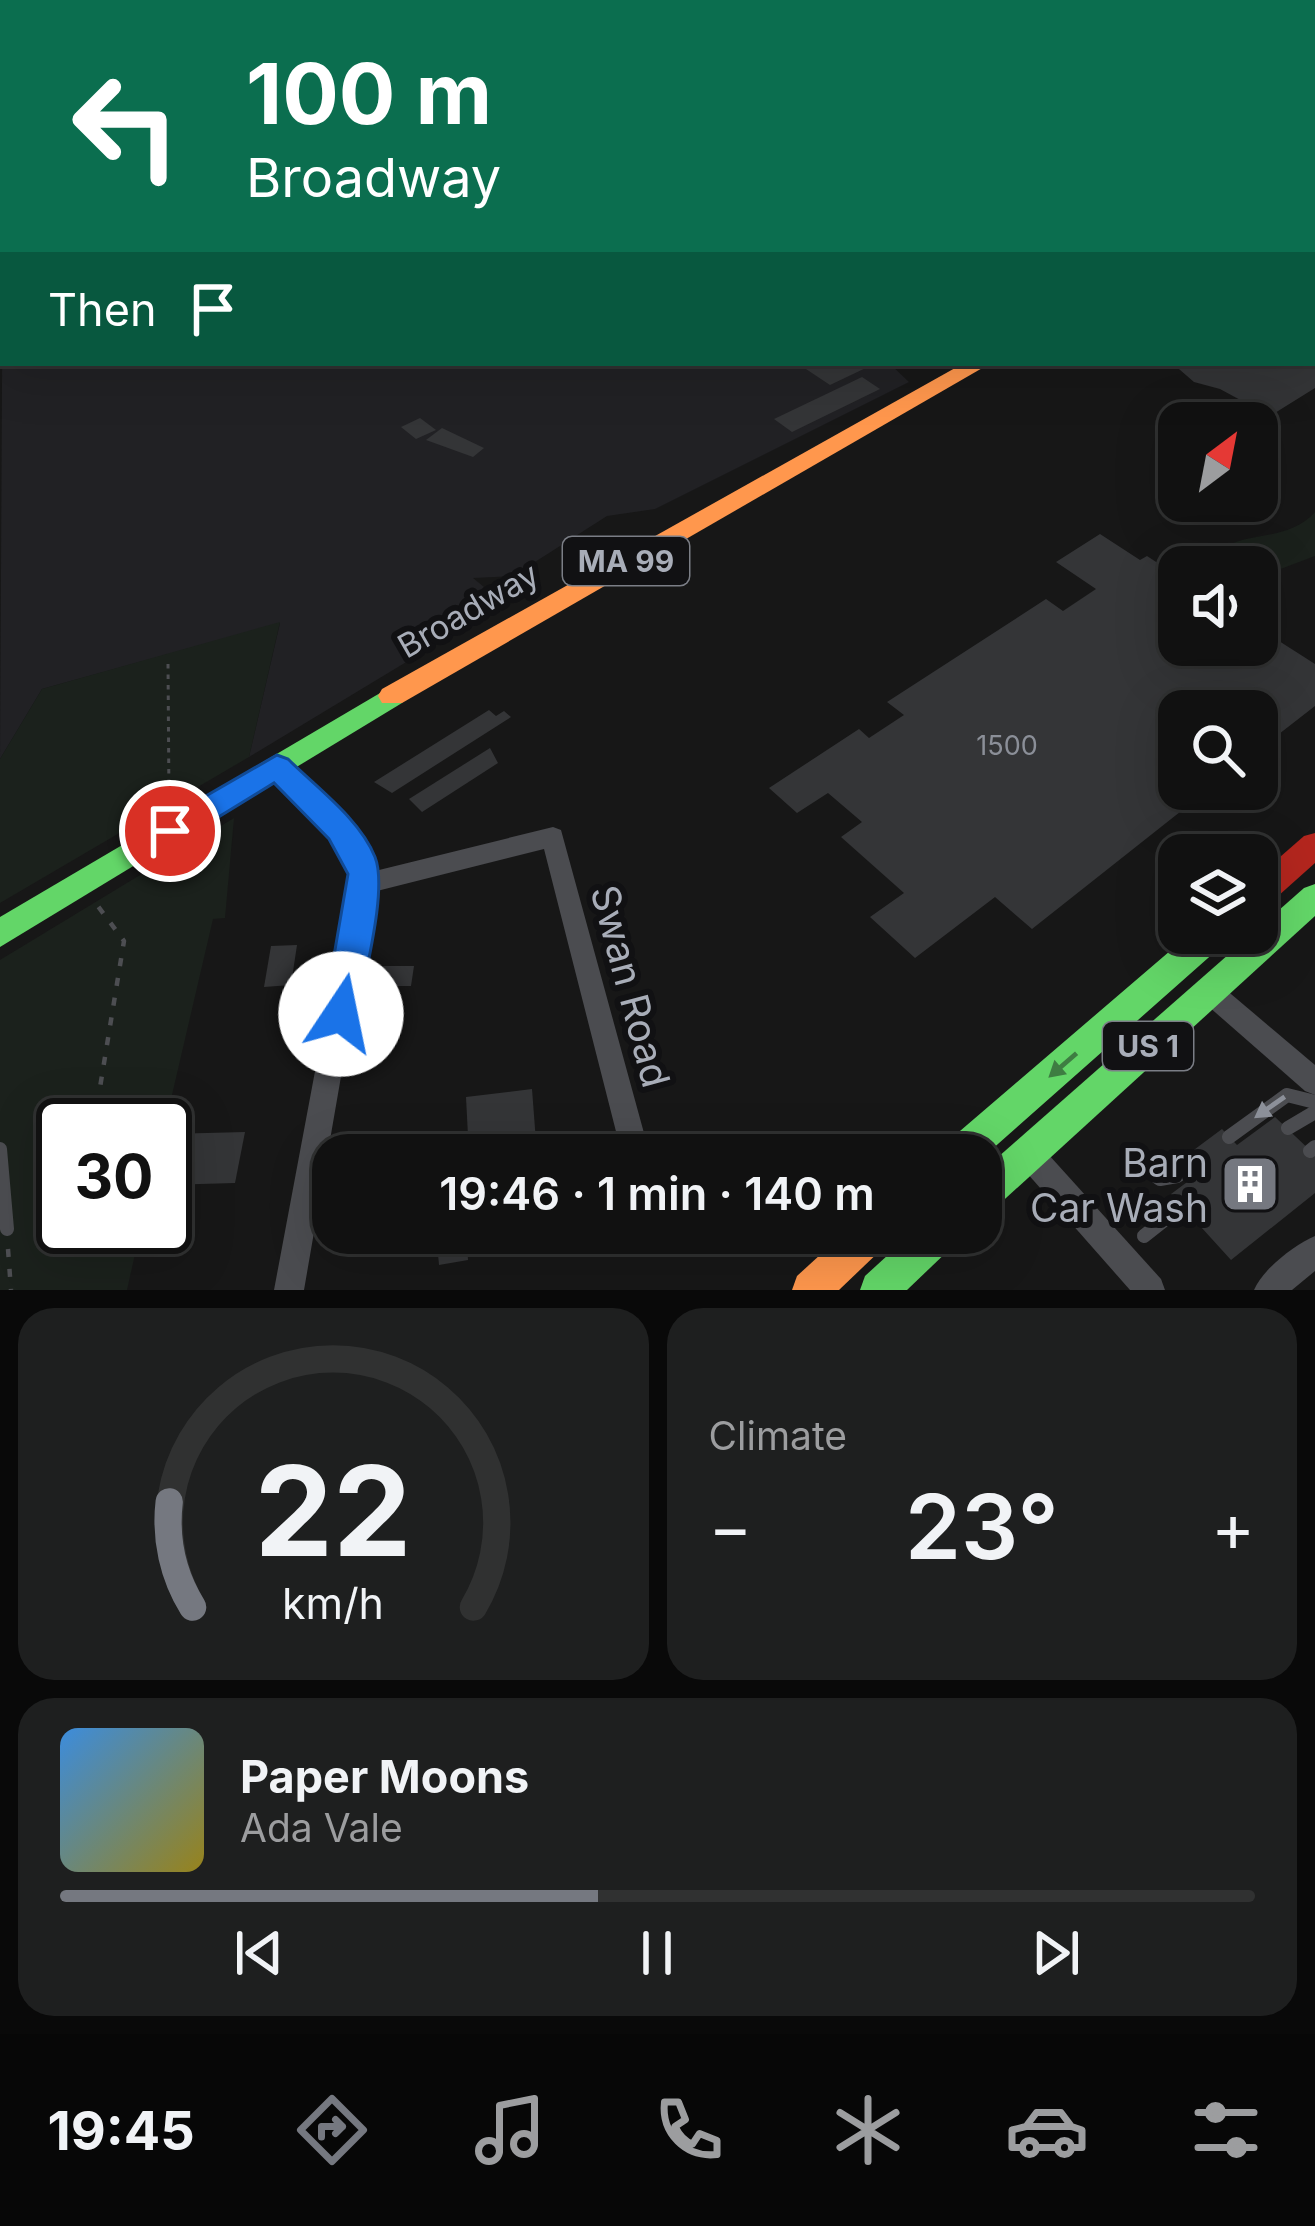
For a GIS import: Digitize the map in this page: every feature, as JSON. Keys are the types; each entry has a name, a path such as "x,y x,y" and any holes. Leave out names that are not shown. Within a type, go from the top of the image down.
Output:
{"main road":[{"name":"Broadway","path":"0,933 506,628 975,366"},
{"path":"1278,878 1315,845"},
{"name":"US 1","path":"1002,1177 1315,897"},
{"name":"US 1","path":"983,1134 1190,954"},
{"path":"811,1290 850,1254"},
{"path":"879,1290 918,1254"}],"street":[{"path":"277,767 355,850 362,863 363,884 289,1290"},
{"name":"Swan Road","path":"363,884 553,837 631,1134"},
{"path":"1209,992 1315,1082"},
{"path":"1028,1153 1150,1290"},
{"path":"1269,1290 1315,1251"}],"lane":[{"path":"1229,1137 1287,1095 1315,1102"},
{"path":"1288,1128 1315,1112"},
{"path":"0,1149 8,1229"},
{"path":"1130,1158 1160,1179 1177,1176 1190,1166"},
{"path":"1144,1236 1182,1206"}],"path":[{"path":"168,664 170,831"},
{"path":"82,884 124,941 98,1098"},
{"path":"8,1229 10,1290"}],"shaded area":[{"path":"2,366 892,366 909,382 655,509 607,516 513,576 473,578 484,587 452,613 454,623 446,638 249,757 280,623 42,689 0,759"},
{"path":"1315,512 1315,556 1278,570 1278,546 1227,546 1291,529"},
{"path":"280,622 249,757 0,903 0,759 42,689"},
{"path":"234,818 225,918 213,919 171,1098 36,1098 36,1254 135,1254 127,1290 0,1290 0,960"}],"building":[{"path":"802,366 870,366 830,385"},
{"path":"1175,366 1315,366 1315,388 1278,411 1278,402 1244,402 1194,382"},
{"path":"862,377 880,389 792,432 774,419"},
{"path":"420,418 436,430 416,439 401,427"},
{"path":"442,428 484,448 473,457 426,440"},
{"path":"1100,534 1140,560 1147,556 1158,563 1158,666 1278,666 1278,640 1315,664 1315,706 1278,735 1278,690 1158,690 1158,810 1182,810 1032,929 995,897 915,958 870,917 904,893 841,837 862,822 828,793 797,813 769,788 859,729 869,738 904,715 887,702 1046,599 1063,611 1096,589 1056,562"},
{"path":"489,710 511,717 392,793 374,782"},
{"path":"490,748 498,763 422,812 409,799"},
{"path":"297,945 291,985 264,987 271,946"},
{"path":"374,966 414,966 411,986 371,986"},
{"path":"532,1089 535,1134 468,1134 466,1097"},
{"name":"Barn Car Wash","path":"1275,1117 1315,1155 1315,1193 1231,1260 1171,1194 1198,1174 1183,1158 1222,1129 1237,1145"},
{"path":"245,1132 235,1183 192,1184 192,1133"},
{"path":"438,1254 468,1254 468,1260 439,1265"}],"traffic: fast":[{"path":"0,933 392,696"},
{"path":"1002,1177 1315,897"},
{"path":"983,1134 1190,954"},
{"path":"879,1290 918,1254"}],"traffic: slow":[{"path":"392,696 975,366"},
{"path":"811,1290 850,1254"}],"traffic: jam":[{"path":"1278,878 1315,845"}],"place":[{"name":"Barn Car Wash","path":"1250,1184"}],"route":[{"path":"170,831 277,767 340,831 359,857 364,874 341,1014"}]}
